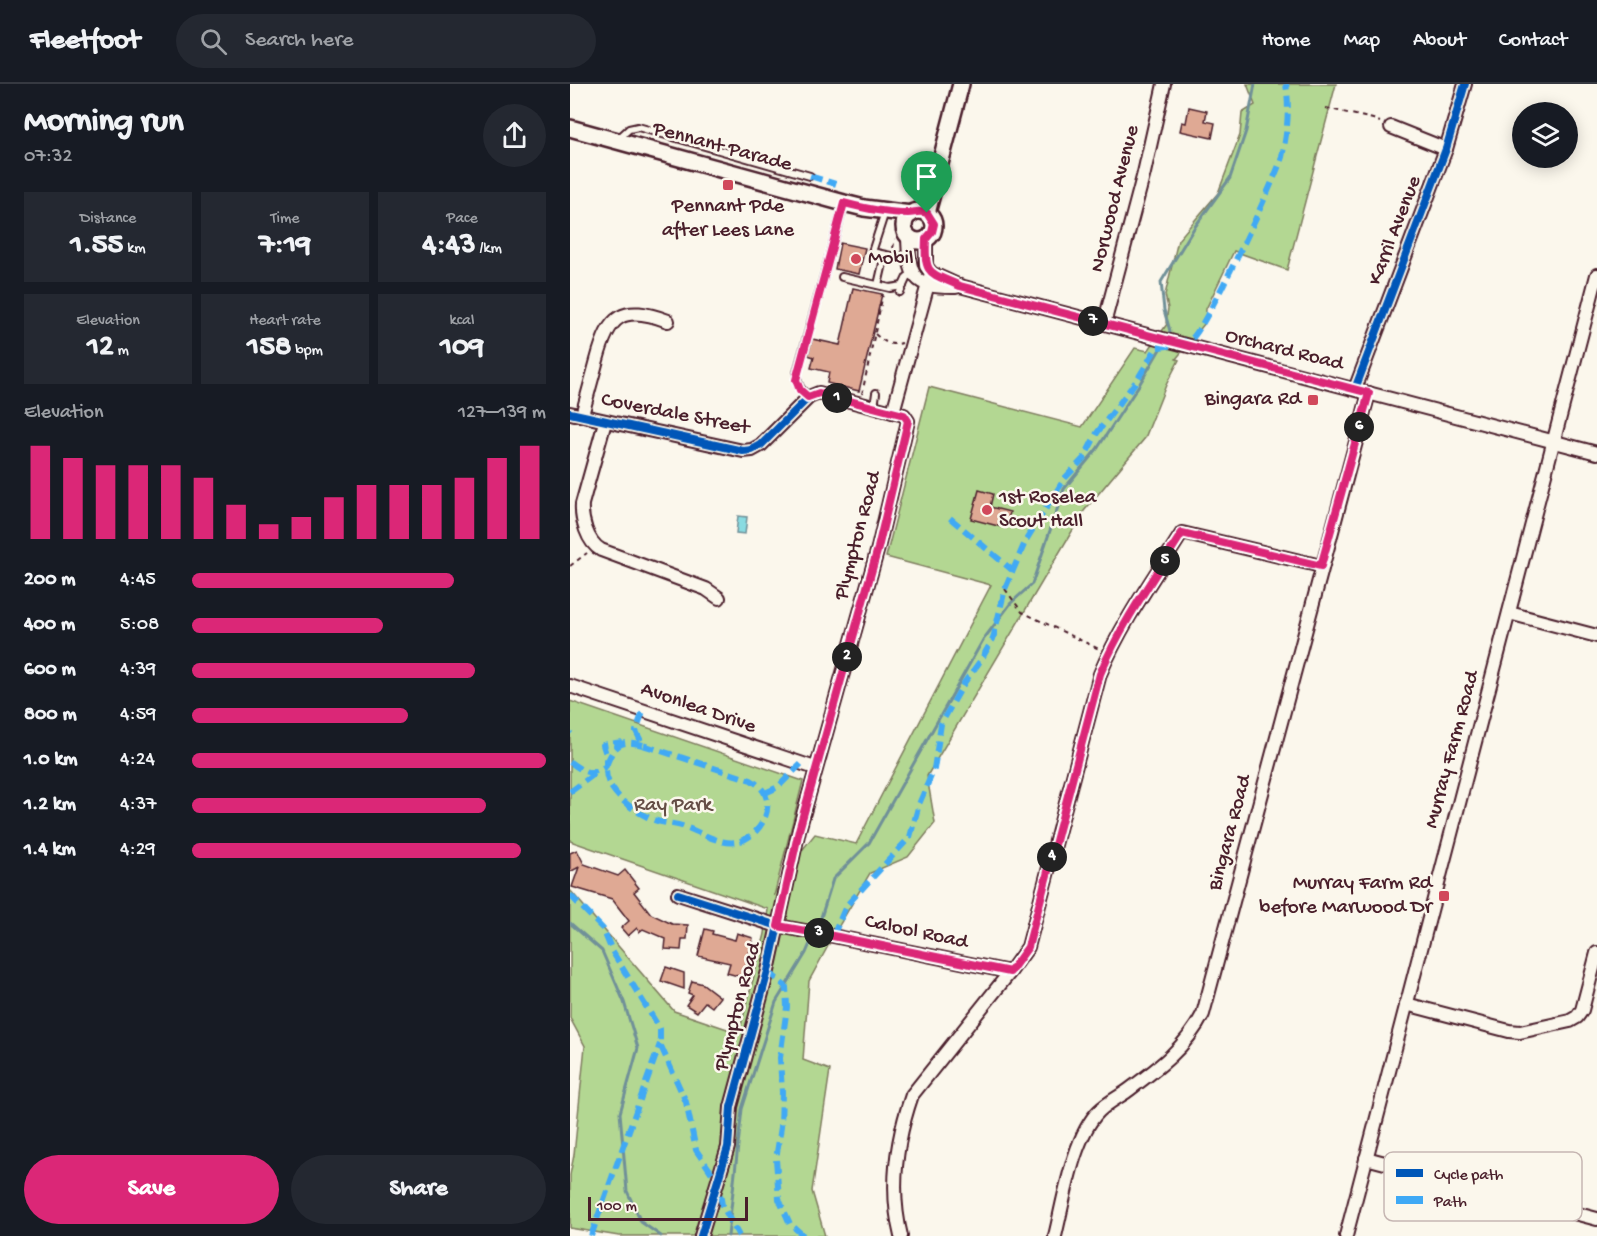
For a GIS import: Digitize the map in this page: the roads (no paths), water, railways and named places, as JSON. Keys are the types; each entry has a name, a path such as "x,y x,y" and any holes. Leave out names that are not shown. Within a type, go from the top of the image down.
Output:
{"street":[{"path":"927,213 961,84"},
{"name":"Norwood Avenue","path":"1104,324 1164,84"},
{"name":"Karril Avenue","path":"1355,389 1446,149 1465,84"},
{"path":"1391,127 1446,149"},
{"name":"Pennant Parade","path":"570,128 844,203 911,214"},
{"name":"Pennant Parade","path":"864,208 883,218 903,234"},
{"path":"808,397 819,393 875,400 893,412 929,279 926,266 926,239 933,228 933,220 927,213 919,211 906,218 903,234 912,274"},
{"path":"903,234 916,240 926,239"},
{"name":"Orchard Road","path":"912,274 919,280 929,279 960,286 1597,453"},
{"name":"Murray Farm Road","path":"1346,1236 1597,275"},
{"path":"576,414 603,337 611,324 624,315 636,313 648,314 668,321"},
{"name":"Bingara Road","path":"1055,1236 1082,1135 1099,1111 1164,1064 1180,1049 1194,1032 1203,1014 1369,393"},
{"name":"Coverdale Street","path":"576,414 747,451 761,445 808,397"},
{"name":"Plympton Road","path":"701,1236 728,1147 731,1107 760,1004 815,768 878,548 908,421 904,415 893,412"},
{"path":"605,422 582,508 590,538 595,546 706,589 719,598"},
{"path":"901,1236 897,1221 894,1183 903,1119 912,1095 1028,947 1100,674 1109,653 1182,533 1321,566"},
{"path":"1509,613 1597,636"},
{"name":"Avonlea Drive","path":"570,686 815,768"},
{"name":"Calool Road","path":"678,894 778,926 1010,972"},
{"path":"1406,1004 1509,1031 1520,1032 1570,1021 1582,1010 1597,953"},
{"path":"1366,1158 1384,1163"},
{"path":"1582,1215 1597,1219"}],"lane":[{"path":"617,141 629,129 638,127 810,176"},
{"path":"808,397 800,390 796,380 797,373 844,203"},
{"path":"883,218 873,252 909,260"},
{"path":"881,286 888,256"},
{"path":"842,276 901,289 912,274"}],"water":[{"path":"738,516 747,517 745,534 736,533"}],"waterway":[{"path":"1166,338 1170,331 1164,310 1161,282 1194,228 1230,178 1246,131 1255,84"},
{"path":"819,924 833,879 869,843 983,640 1011,603 1032,584 1064,489 1097,449 1163,344"},
{"path":"570,923 602,951 624,1002 638,1048 620,1113 627,1191 641,1222 661,1236"},
{"path":"728,1236 742,1109 776,1002 812,939"}],"place":[{"name":"Pennant Pde after Lees Lane","path":"728,185"},
{"name":"Mobil","path":"856,259"},
{"name":"Bingara Rd","path":"1313,400"},
{"name":"1st Roselea Scout Hall","path":"987,510"},
{"name":"Murray Farm Rd before Marwood Dr","path":"1444,896"}],"park label":[{"name":"Ray Park","path":"673,806"}]}
